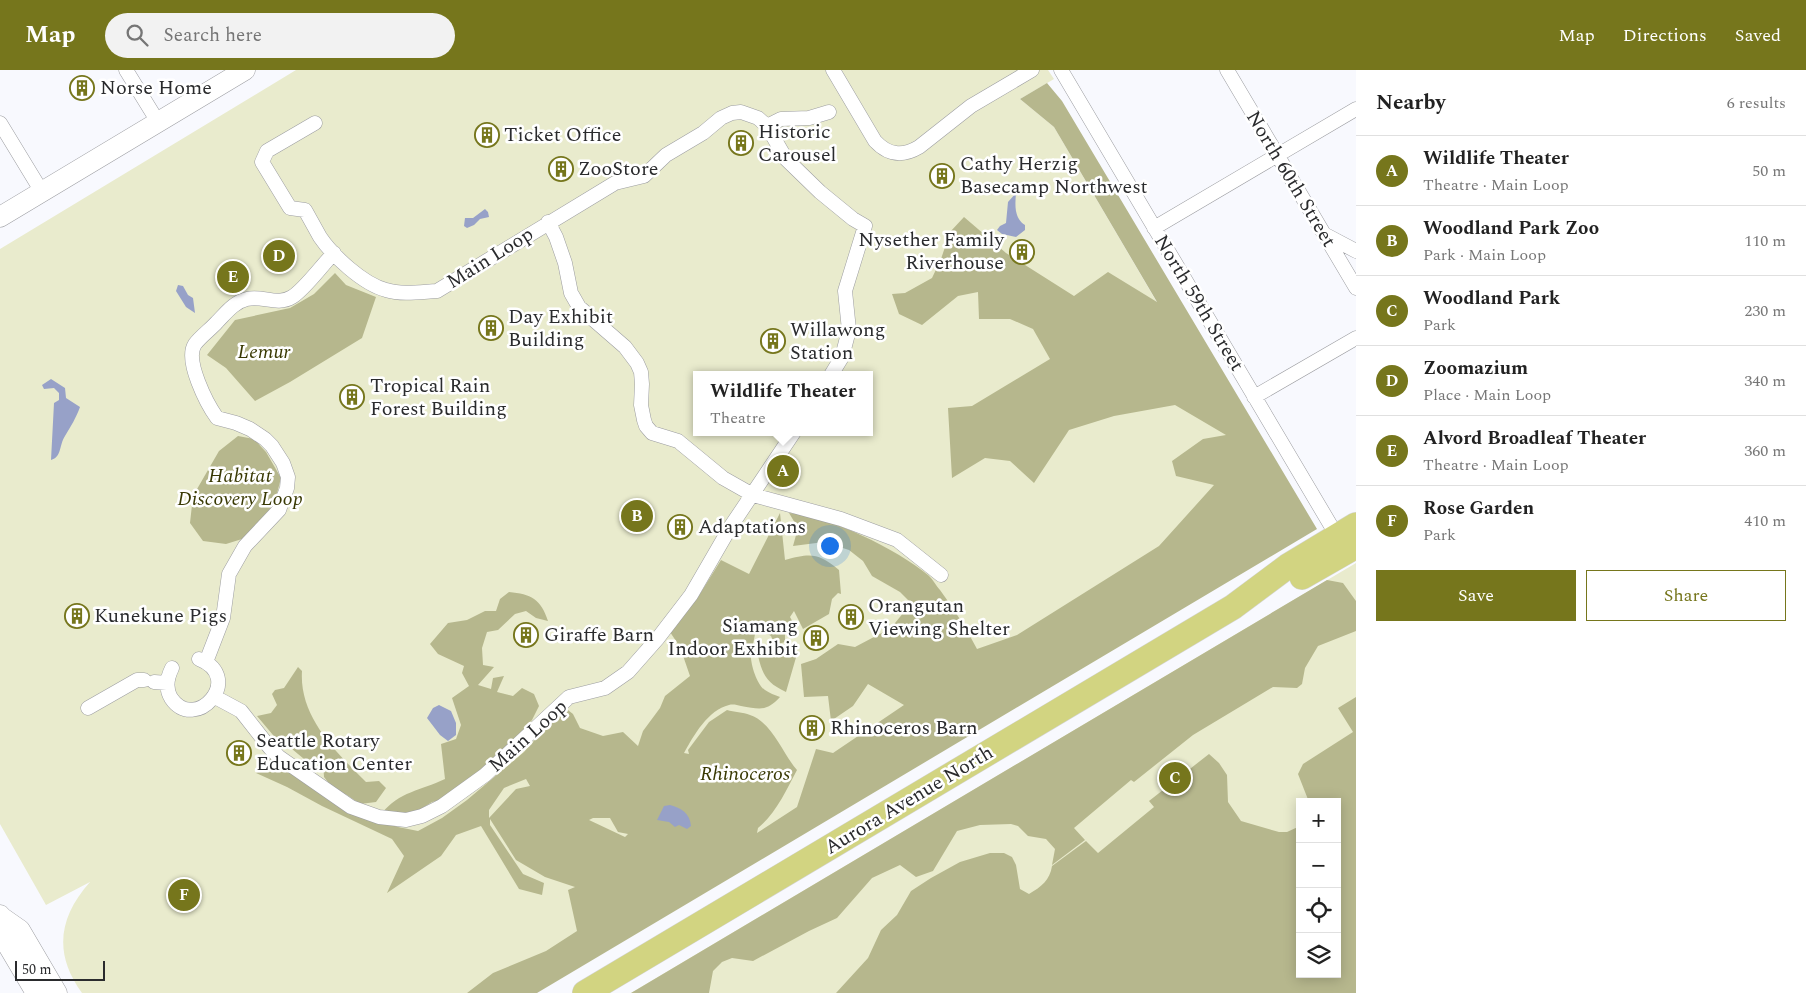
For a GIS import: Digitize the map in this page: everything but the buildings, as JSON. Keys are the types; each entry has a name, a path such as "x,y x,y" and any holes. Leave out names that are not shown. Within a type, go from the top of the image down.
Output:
{"highway":[{"name":"Aurora Avenue North","path":"585,993 1233,607 1279,589 1350,536"}],"street":[{"path":"126,70 158,122"},
{"path":"0,217 245,70"},
{"path":"833,70 881,148 890,153 900,154 910,153 918,148 971,106 1032,70"},
{"name":"North 59th Street","path":"1061,70 1254,398 1350,536"},
{"name":"North 60th Street","path":"1226,70 1356,288"},
{"path":"1154,228 1356,108"},
{"name":"Main Loop","path":"315,123 267,151 262,162 290,208 305,210 321,238 334,253 365,280 387,291 404,293 437,291 615,183 644,176 666,155 703,133 726,115 736,112 758,118 767,126 786,159 820,192 853,219 865,226 845,292 849,330 846,344 842,357 833,371"},
{"path":"767,126 781,119 809,118 829,112"},
{"path":"0,123 42,192"},
{"path":"548,222 556,237 565,263 571,293 579,307 625,347 637,362 641,378 641,405 644,420 649,430 655,435 678,442 723,478 753,495 841,519 897,540 941,576"},
{"path":"1324,234 1356,251"},
{"path":"88,708 137,680 155,682 168,692 178,705 194,710 202,708 215,697 218,681 212,667 202,660 223,618 229,574 245,546 279,510 287,488 288,477 283,462 265,439 236,422 217,418 207,402 194,371 192,361 193,348 197,341 242,300 258,297 281,301 291,297 334,253"},
{"path":"1254,398 1356,338"},
{"name":"Main Loop","path":"215,697 241,711 279,757 351,807 379,817 399,820 422,816 442,806 485,775 569,697 605,688 628,672 686,603 731,526 791,436"},
{"path":"155,682 172,668"},
{"path":"0,916 4,940 36,993"},
{"path":"0,916 20,930 57,993"}],"green space":[{"name":"Rhinoceros","path":"296,70 1048,70 1054,79 1020,99 1054,127 1273,500 728,854 494,993 82,993 67,964 64,936 66,922 72,908 90,882 46,905 0,824 0,249"},
{"name":"Rhinoceros","path":"1047,83 1062,101 1317,529 537,993 467,993 493,973 546,951 577,931 568,890 575,887 545,877 516,860 490,819 490,825 523,874 544,883 542,895 519,889 481,826 456,835 441,856 387,893 404,856 392,839 256,773 269,765 269,758 366,816 398,827 418,831 442,818 467,800 524,752 564,707 573,714 580,728 603,736 623,732 638,746 643,731 660,708 665,696 690,676 680,647 668,629 698,597 721,560 749,574 780,513 785,560 801,556 814,556 825,560 839,570 841,594 838,593 832,599 829,614 803,629 794,611 790,617 796,628 785,634 785,642 775,645 771,636 763,631 755,634 751,654 755,674 762,687 780,697 771,705 762,708 729,705 721,708 702,724 684,753 689,754 688,750 709,722 727,710 750,715 758,719 771,731 797,770 780,801 770,816 758,828 757,833 797,807 816,749 833,753 904,705 868,684 853,706 831,721 828,696 804,697 801,664 816,659 838,644 855,647 891,628 904,612 920,612 900,592 872,576 863,561 849,550 824,542 793,546 798,528 789,513 823,520 862,535 915,565 933,580 955,611 977,649 1017,635 1159,546 1214,485 1176,476 1172,461 1203,439 1226,435 1175,405 1114,416 1069,430 1034,483 1010,461 985,458 952,478 948,408 972,406 1050,359 1033,329 1010,319 979,319 978,292 958,296 922,325 899,314 892,294 905,293 932,278 950,232 964,217 1006,253 1074,296 1108,272 1157,302 1054,127 1020,99","holes":["526,779 530,786 516,789 489,818 489,810 504,788","593,818 610,818 618,832 628,834 625,837 589,820"]},
{"name":"Lemur","path":"335,273 346,285 376,297 362,338 255,401 226,368 207,355 235,320 290,308 314,294"},
{"name":"Habitat Discovery Loop","path":"238,436 254,439 266,452 281,478 274,505 242,539 226,544 203,541 190,523 193,496 219,451"},
{"path":"1356,563 1356,993 631,993"},
{"path":"1327,580 1343,583 1356,601 1356,631 1318,646 1305,668 1302,684 1297,688 1273,687 1193,735 1134,782 1131,780 1074,828 1085,840 1052,865 1055,849 1046,839 1028,836 1018,826 1011,824 980,825 957,831 933,871 916,877 900,865 872,878 837,918 753,961 732,958 722,962 713,971 709,993 631,993"},
{"path":"509,592 523,594 534,599 542,607 548,621 536,618 526,611 515,614 498,630 487,632 482,648 483,665 494,667 478,685 491,689 493,678 504,676 497,692 513,696 522,688 534,694 539,706 532,720 489,767 442,800 432,802 413,814 381,814 388,806 403,796 445,779 441,744 456,739 461,725 452,698 469,686 462,673 464,666 438,654 430,644 448,623 467,620 485,611 496,611 500,599"},
{"path":"766,648 780,654 797,654 786,692 770,682 764,674 758,656 761,650"},
{"path":"298,667 302,671 303,688 307,704 322,733 366,782 379,781 386,788 376,802 360,804 347,795 334,790 324,777 323,762 310,764 292,749 278,741 257,716 271,713 277,705 272,694 275,690 284,688"},
{"path":"1356,697 1356,993 836,993 868,958 881,930 897,915 911,891 931,878 960,862 990,853 1004,853 1012,857 1016,865 1020,889 1029,894 1044,883 1052,866 1086,841 1098,853 1154,807 1149,801 1209,754 1219,763 1227,775 1228,802 1241,821 1279,832 1287,832 1296,828 1296,978 1341,978 1341,798 1307,798 1298,774 1303,764 1353,732 1338,708"}],"water":[{"path":"1016,193 1016,211 1019,219 1025,225 1025,230 1016,237 1002,234 997,230 1006,223 1008,202"},
{"path":"485,209 489,217 480,219 474,225 467,228 464,226 465,218 473,218"},
{"path":"178,285 183,286 188,295 193,298 195,313 186,307 176,291"},
{"path":"51,379 65,388 66,398 80,407 63,439 59,453 51,460 54,403 59,400 59,393 54,388 44,389 42,385"},
{"path":"439,705 451,711 456,723 456,735 448,741 440,735 427,718 433,708"},
{"path":"670,805 687,814 691,826 687,829 679,825 675,827 669,822 657,820 664,806"}],"place":[{"name":"Norse Home","path":"82,88"},
{"name":"Ticket Office","path":"487,135"},
{"name":"Historic Carousel","path":"741,143"},
{"name":"ZooStore","path":"561,169"},
{"name":"Cathy Herzig Basecamp Northwest","path":"942,176"},
{"name":"Nysether Family Riverhouse","path":"1022,252"},
{"name":"Zoomazium","path":"279,256"},
{"name":"Alvord Broadleaf Theater","path":"233,277"},
{"name":"Day Exhibit Building","path":"491,328"},
{"name":"Willawong Station","path":"773,341"},
{"name":"Tropical Rain Forest Building","path":"352,397"},
{"name":"Wildlife Theater","path":"783,471"},
{"name":"Woodland Park Zoo","path":"637,516"},
{"name":"Adaptations","path":"680,527"},
{"name":"Kunekune Pigs","path":"77,616"},
{"name":"Orangutan Viewing Shelter","path":"851,617"},
{"name":"Giraffe Barn","path":"526,635"},
{"name":"Siamang Indoor Exhibit","path":"816,638"},
{"name":"Rhinoceros Barn","path":"812,728"},
{"name":"Seattle Rotary Education Center","path":"239,753"},
{"name":"Woodland Park","path":"1175,778"},
{"name":"Rose Garden","path":"184,895"}]}
